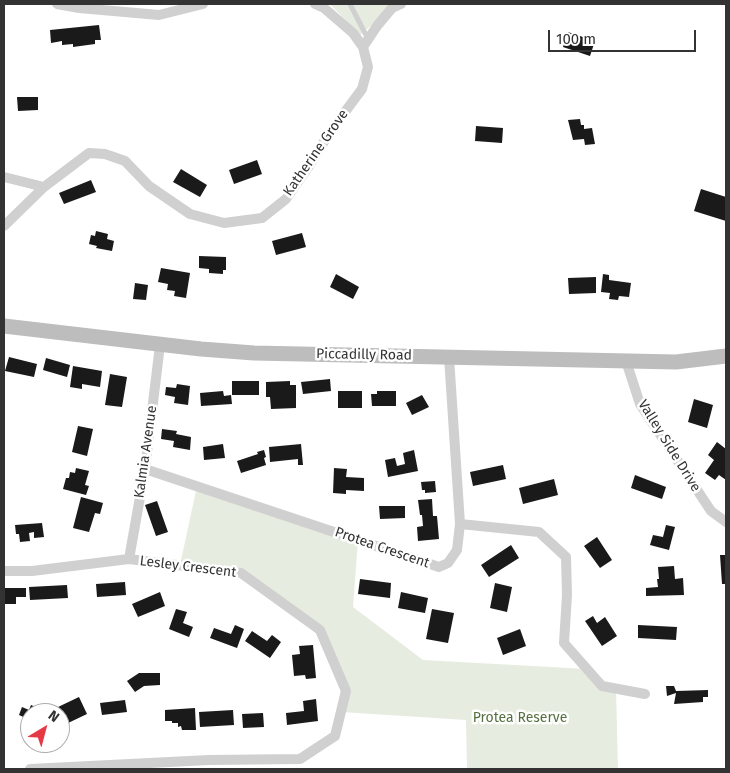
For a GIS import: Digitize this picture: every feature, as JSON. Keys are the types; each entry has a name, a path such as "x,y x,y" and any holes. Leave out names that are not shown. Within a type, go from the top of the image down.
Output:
{"main road":[{"name":"Piccadilly Road","path":"4,326 160,345 254,353 676,362 726,356"}],"street":[{"path":"57,4 79,8 131,8 159,15 203,4"},
{"path":"315,4 324,8 366,43 392,8 401,4"},
{"name":"Katherine Grove","path":"4,226 44,187 89,153 105,154 125,161 149,186 190,214 224,223 262,218 286,199 330,132 362,89 368,67 366,43"},
{"path":"4,177 44,187"},
{"name":"Kalmia Avenue","path":"129,559 144,469 160,345"},
{"name":"Protea Crescent","path":"144,469 439,567 448,563 457,550 460,524 449,357"},
{"name":"Valley Side Drive","path":"626,361 640,404 711,510 726,522"},
{"path":"460,524 539,532 566,557 567,595 564,643 602,686 645,694"},
{"name":"Lesley Crescent","path":"4,571 32,571 129,559 241,572 320,630 346,691 335,736 300,759 209,760 30,769"}],"lane":[{"path":"350,4 366,43"}],"green space":[{"path":"330,4 399,4 360,35"},
{"name":"Protea Reserve","path":"197,486 358,540 353,607 423,660 587,669 602,686 616,689 618,769 467,769 466,720 341,712 346,691 320,630 241,573 180,565"}],"building":[{"path":"99,25 101,40 95,40 95,44 73,47 73,44 62,45 62,41 51,43 50,30"},
{"path":"568,32 595,41 590,56 563,47"},
{"path":"17,97 38,97 38,110 18,111"},
{"path":"580,119 584,129 592,128 595,144 585,145 584,139 573,140 568,120"},
{"path":"476,126 503,128 502,143 475,141"},
{"path":"257,160 262,174 234,184 229,170"},
{"path":"181,169 207,185 200,197 173,182"},
{"path":"91,180 96,192 64,204 59,193"},
{"path":"701,189 726,197 726,221 694,211"},
{"path":"96,231 108,234 107,239 114,241 112,251 96,248 97,246 89,244 91,235 95,236"},
{"path":"302,233 306,247 276,255 272,241"},
{"path":"199,256 226,257 226,270 223,270 223,274 209,273 209,269 199,268"},
{"path":"161,268 190,273 186,298 174,296 175,291 167,290 168,284 158,282"},
{"path":"336,274 359,287 353,299 330,287"},
{"path":"603,274 609,275 609,280 631,283 629,297 619,296 618,300 609,299 610,293 601,292"},
{"path":"596,277 596,293 569,294 568,278"},
{"path":"135,283 148,285 146,300 133,299"},
{"path":"9,357 37,364 34,377 5,371"},
{"path":"46,358 70,365 67,377 43,370"},
{"path":"73,366 102,371 100,387 82,384 82,389 70,387"},
{"path":"110,374 127,377 122,407 105,405"},
{"path":"330,379 331,391 303,394 301,382"},
{"path":"232,381 259,381 259,395 232,395"},
{"path":"290,381 290,385 296,385 296,408 271,409 270,397 266,397 266,382"},
{"path":"177,384 190,386 188,405 174,403 175,397 165,395 166,387 176,388"},
{"path":"223,391 224,396 231,395 232,404 201,406 200,393"},
{"path":"338,391 362,391 362,408 338,408"},
{"path":"377,391 396,391 396,406 372,406 371,394 377,394"},
{"path":"422,395 429,407 412,415 406,403"},
{"path":"694,399 713,405 707,428 688,422"},
{"path":"78,426 93,429 87,456 72,452"},
{"path":"162,429 177,431 176,434 191,437 190,450 173,447 174,441 161,439"},
{"path":"717,442 726,449 726,480 719,475 715,480 705,473 714,460 708,455"},
{"path":"223,444 225,458 204,460 203,447"},
{"path":"301,444 303,465 298,465 298,459 270,462 269,447"},
{"path":"264,450 266,465 241,473 237,461"},
{"path":"414,450 418,471 388,477 385,460 395,458 397,466 405,464 403,453"},
{"path":"503,465 506,479 473,486 470,472"},
{"path":"76,468 89,471 85,485 89,486 86,495 63,489 66,478 69,478 70,472 75,473"},
{"path":"334,468 347,469 346,477 364,478 364,491 346,490 346,494 333,493"},
{"path":"635,475 666,487 662,499 631,488"},
{"path":"554,479 558,495 523,504 519,488"},
{"path":"435,481 436,492 425,493 425,490 422,490 421,482"},
{"path":"81,497 103,503 100,514 95,513 89,532 73,528"},
{"path":"432,499 433,516 437,516 439,539 418,541 417,527 423,526 418,500"},
{"path":"157,501 168,532 156,536 145,505"},
{"path":"379,506 405,506 405,518 380,519"},
{"path":"42,523 44,537 34,538 34,532 29,533 30,541 20,542 19,534 16,534 15,525"},
{"path":"666,525 675,527 669,550 650,545 653,535 663,537"},
{"path":"597,537 612,560 600,568 584,546"},
{"path":"511,545 519,558 489,577 481,565"},
{"path":"720,555 726,555 726,584 722,584"},
{"path":"674,566 675,579 683,578 684,595 646,596 646,588 658,587 658,567"},
{"path":"360,579 391,583 390,598 358,594"},
{"path":"125,582 126,595 97,597 96,584"},
{"path":"495,583 512,587 507,612 490,608"},
{"path":"67,585 68,598 30,600 29,587"},
{"path":"4,588 26,588 26,597 16,597 16,604 4,604"},
{"path":"160,592 165,606 138,617 132,604"},
{"path":"401,592 428,598 425,613 398,608"},
{"path":"176,609 187,612 183,623 193,627 189,637 169,629"},
{"path":"432,609 454,613 448,643 426,639"},
{"path":"593,616 597,623 605,617 617,636 602,646 585,621"},
{"path":"235,625 244,629 237,648 210,638 214,628 231,634"},
{"path":"638,625 677,627 676,640 638,638"},
{"path":"520,629 526,646 503,655 497,638"},
{"path":"252,631 267,641 272,635 281,642 270,658 245,641"},
{"path":"313,645 316,678 306,679 305,675 294,676 292,655 300,654 299,646"},
{"path":"139,673 160,673 160,685 144,686 135,692 127,681"},
{"path":"666,686 674,686 676,691 708,690 708,697 703,697 703,702 674,704 676,693 667,696"},
{"path":"79,697 87,714 70,722 70,703 66,703"},
{"path":"316,699 318,721 287,725 286,713 304,711 303,701"},
{"path":"125,700 127,712 102,715 100,703"},
{"path":"195,708 196,730 182,730 181,726 178,727 178,723 165,721 165,710"},
{"path":"233,710 234,725 200,727 199,712"},
{"path":"263,713 264,727 243,728 242,714"}]}
